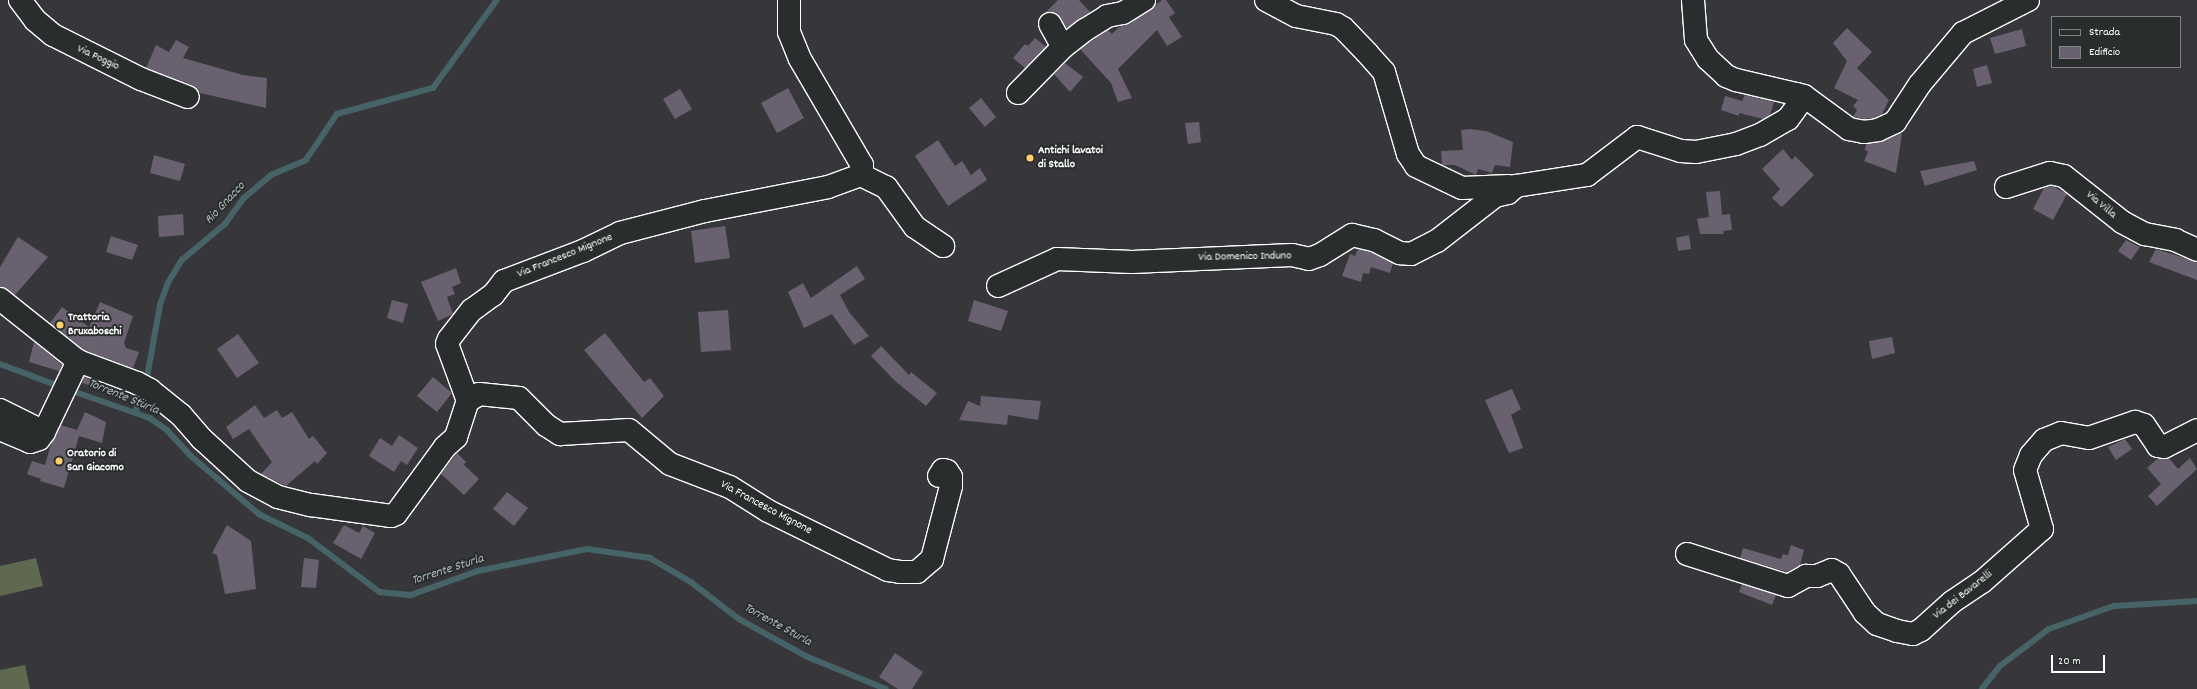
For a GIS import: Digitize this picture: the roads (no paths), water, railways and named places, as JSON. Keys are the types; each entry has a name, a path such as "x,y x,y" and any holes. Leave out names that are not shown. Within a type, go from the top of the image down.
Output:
{"street":[{"name":"Via Poggio","path":"20,0 34,20 53,35 141,79 188,97"},
{"path":"789,0 789,32 800,59 862,165 862,175 886,187 915,227 942,246"},
{"path":"1266,0 1296,16 1343,28 1384,72 1408,154 1416,166 1462,188 1516,186"},
{"path":"1693,0 1696,40 1717,68 1736,80 1797,94 1810,100 1849,130 1864,132 1878,130 1895,122 1920,84 1963,33 2028,0"},
{"path":"1018,93 1063,47 1107,16 1123,13 1137,2"},
{"path":"1050,24 1063,47"},
{"name":"Via Domenico Induno","path":"998,286 1053,260 1132,262 1276,255 1309,259 1320,256 1352,235 1374,240 1400,253 1412,254 1437,241 1488,200 1508,193 1516,186 1587,175 1637,137 1681,151 1696,152 1736,144 1760,135 1788,119 1801,101 1797,94"},
{"name":"Via Villa","path":"2006,187 2050,173 2064,176 2122,222 2146,234 2175,240 2197,250"},
{"name":"Via Francesco Mignone","path":"862,175 828,187 705,211 620,233 583,251 504,281 493,295 472,310 449,339 447,344 457,377 468,401 479,394 515,396 524,400 549,428 560,434 629,430 670,464 730,487 768,511 888,570 917,572 932,559 951,486 951,477 947,471 943,470 939,476"},
{"path":"0,299 75,370 144,387 181,415 246,484 289,501 335,510 393,516 401,510 445,447 456,437 468,401"},
{"path":"0,429 30,442 39,439 60,403 75,370"},
{"path":"0,410 44,432"},
{"name":"Via dei Bavarelli","path":"1687,554 1788,586 1806,576 1817,576 1832,570 1839,574 1865,613 1877,624 1892,630 1914,634 1921,630 1952,602 1982,582 2042,529 2025,470 2031,455 2044,440 2061,433 2089,438 2135,422 2144,425 2158,446 2164,447 2197,430"}],"waterway":[{"name":"Rio Gnacco","path":"146,383 160,305 168,283 182,260 225,224 244,198 271,175 306,160 337,114 433,88 497,0"},
{"name":"Torrente Sturla","path":"0,364 62,387"},
{"name":"Torrente Sturla","path":"70,390 150,418 167,430 190,455 259,514 308,538 380,592 411,595 478,571 587,549 650,558 691,582 739,619 808,657 886,689"},
{"name":"Rio Gnacco","path":"135,413 143,391"},
{"path":"1982,689 2000,666 2049,629 2114,606 2197,601"}],"place":[{"name":"Antichi lavatoi di Stallo","path":"1030,158"},
{"name":"Trattoria Bruxaboschi","path":"60,325"},
{"name":"Oratorio di San Giacomo","path":"59,461"}]}
